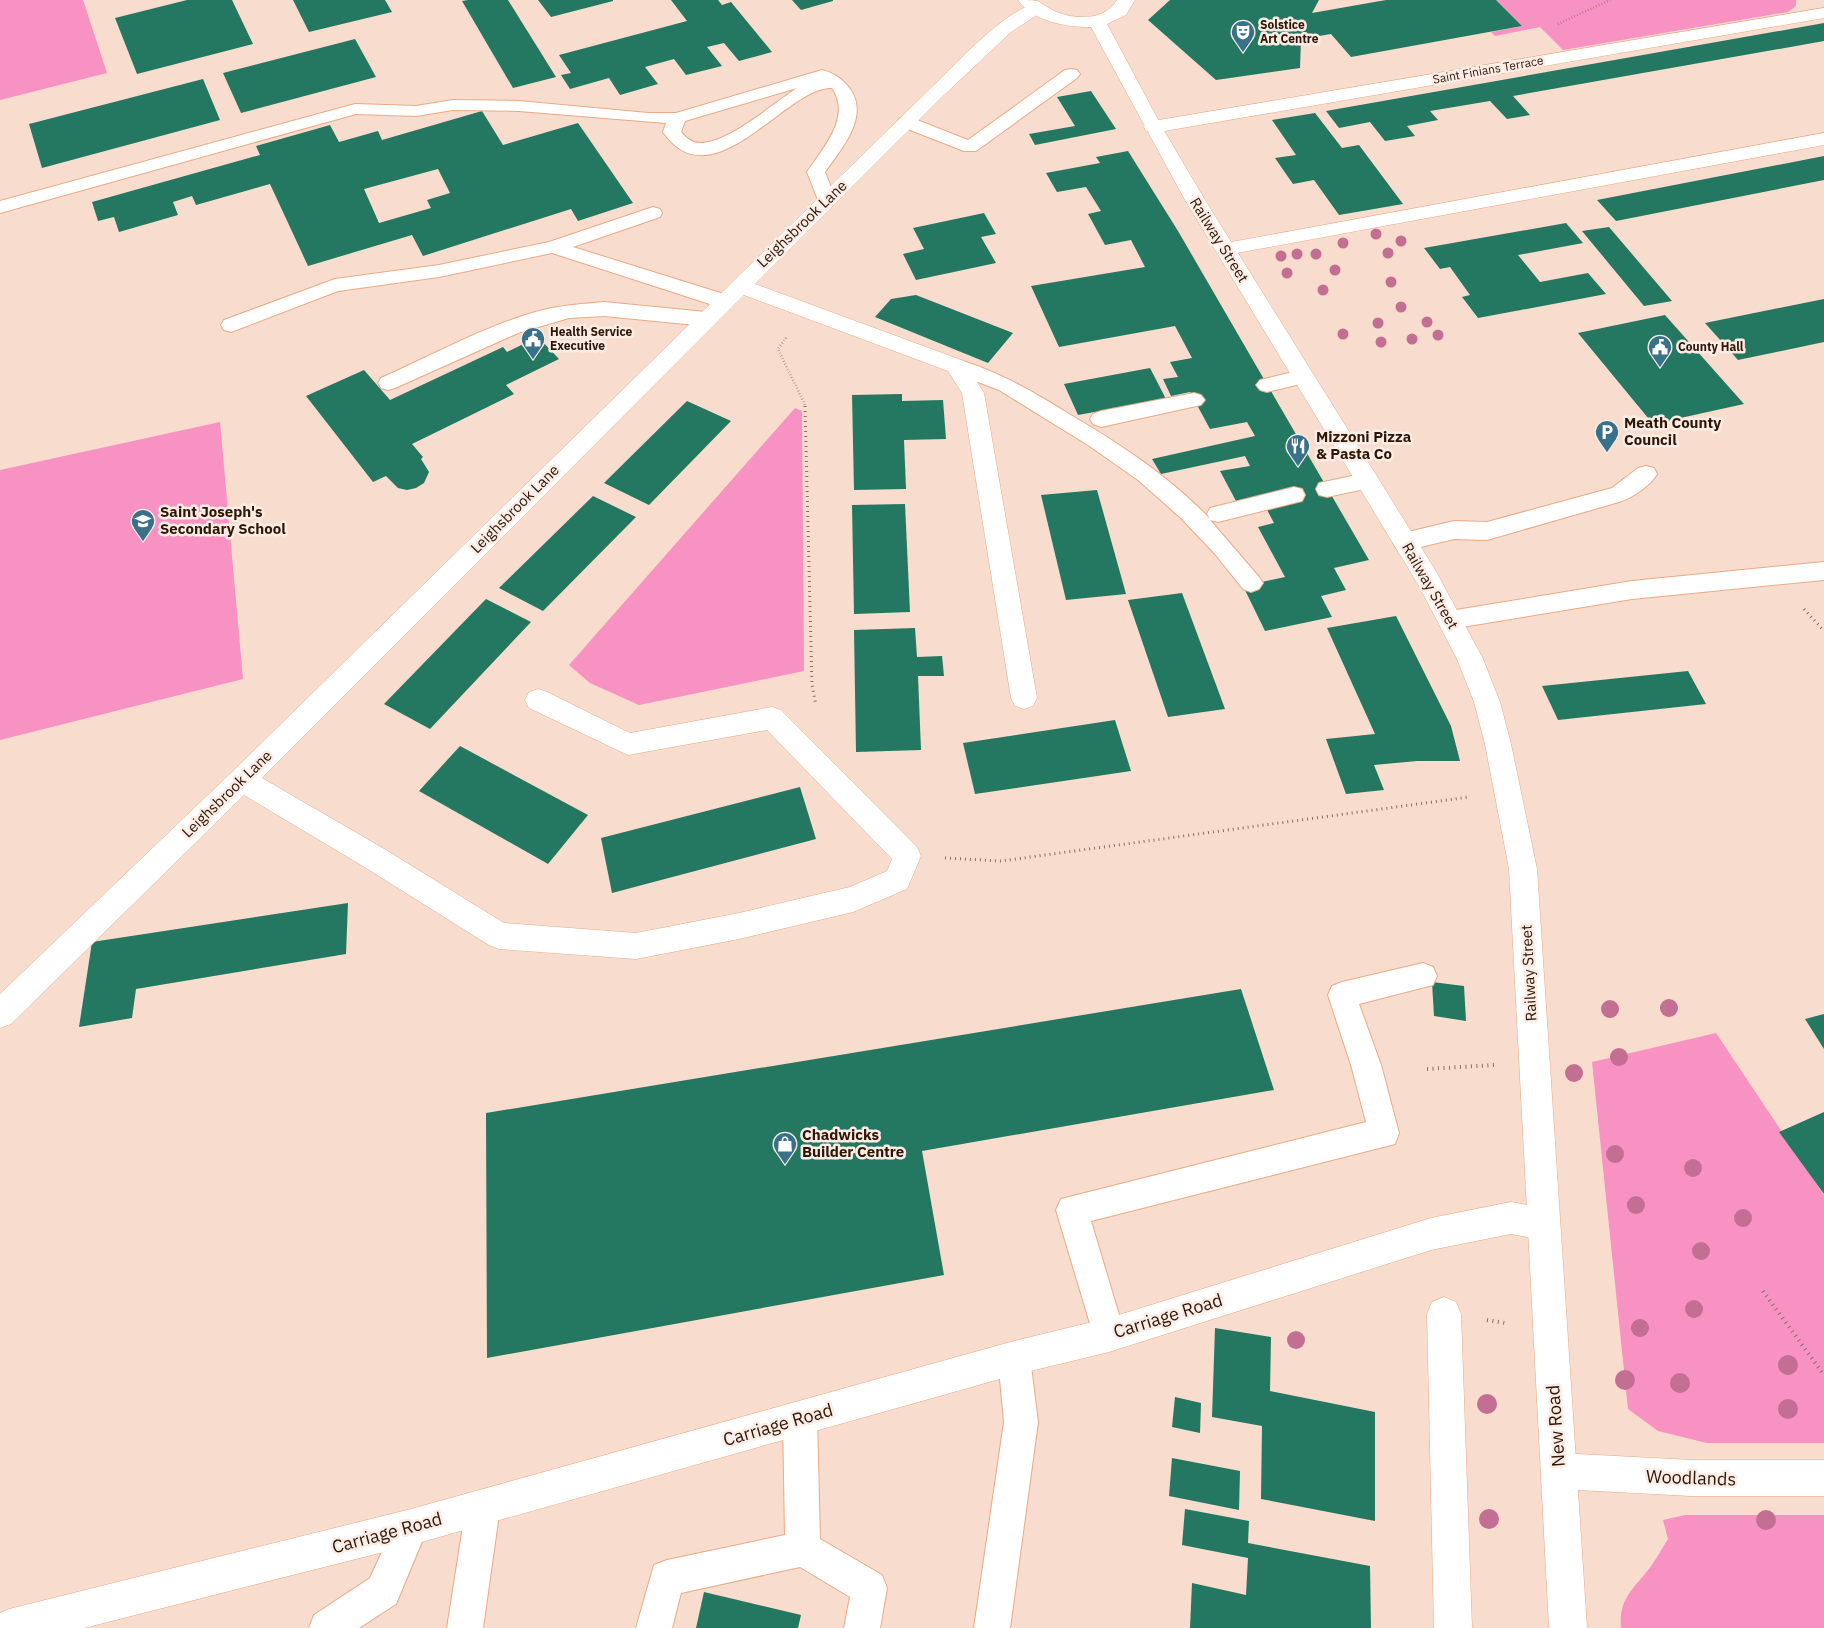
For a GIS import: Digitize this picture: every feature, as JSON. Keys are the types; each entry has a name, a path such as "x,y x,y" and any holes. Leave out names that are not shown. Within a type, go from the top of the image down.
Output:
{"street":[{"path":"1030,4 1044,15 1062,20 1097,21 1120,10 1126,0"},
{"name":"Leighsbrook Lane","path":"0,1014 242,780 906,122 1030,4"},
{"name":"Saint Finians Terrace","path":"1153,127 1824,13"},
{"name":"Railway Street","path":"1097,21 1153,127 1302,378 1450,620 1470,659 1487,702 1498,744 1523,869 1543,1224"},
{"path":"1226,249 1824,139"},
{"path":"731,294 806,311 956,366 973,393 1024,698"},
{"path":"242,780 376,859 499,936 636,946 739,926 853,899 897,880 906,856 772,718 628,744 538,700"},
{"name":"Carriage Road","path":"9,1628 411,1528 1014,1358 1110,1335 1431,1234 1511,1218 1543,1224"},
{"name":"New Road","path":"1543,1224 1568,1628"},
{"path":"1444,1314 1453,1628"},
{"name":"Woodlands","path":"1559,1472 1676,1478 1824,1478"}],"lane":[{"path":"0,207 355,109 377,108 416,111 453,105 519,106 648,118 677,118 822,74 837,83 848,96 846,124 816,172 827,200"},
{"path":"906,122 970,147 1071,74"},
{"path":"677,118 672,132 683,145 706,150 732,141 773,111 821,83 837,83"},
{"path":"231,325 335,285 439,271 553,247 653,213"},
{"path":"553,247 731,294"},
{"path":"388,383 511,328 545,316 569,311 604,309 706,319"},
{"path":"956,366 1006,385 1096,440 1146,474 1189,512 1223,548 1251,583"},
{"path":"1267,385 1302,378"},
{"path":"1101,419 1194,400"},
{"path":"1404,542 1454,530 1487,531 1619,494 1646,474 1606,479 1476,515 1454,530"},
{"path":"1327,489 1366,480"},
{"path":"1218,514 1294,496"},
{"path":"1450,620 1632,590 1824,571"},
{"path":"1110,1335 1072,1210 1384,1133 1366,1065 1342,995 1423,976"},
{"path":"992,1628 1021,1422 1014,1358"},
{"path":"800,1419 803,1549"},
{"path":"465,1628 483,1507"},
{"path":"327,1628 383,1591 411,1528"},
{"path":"654,1628 667,1578 803,1549 869,1588 862,1628"}],"path":[{"path":"806,311 778,349 806,408 812,685 828,775"},
{"path":"906,856 1001,861 1471,796"},
{"path":"1427,1069 1494,1065"},
{"path":"1763,1291 1824,1375"},
{"path":"1444,1314 1549,1329"}],"shaded area":[{"path":"0,0 83,0 107,73 0,100"},
{"path":"1496,0 1796,0 1796,6 1788,12 1563,50 1540,27 1495,36 1491,32 1522,26"},
{"path":"795,408 802,411 804,671 639,705 590,683 569,665"},
{"path":"220,422 243,679 0,740 0,470"},
{"path":"1716,1033 1824,1195 1824,1443 1707,1443 1658,1431 1628,1409 1592,1062"},
{"path":"1685,1515 1824,1515 1824,1628 1621,1628 1622,1609 1625,1601 1668,1539 1663,1520"}],"building":[{"path":"187,0 232,0 253,44 137,74 115,18"},
{"path":"293,0 385,0 392,12 309,32"},
{"path":"508,0 556,77 513,88 462,1"},
{"path":"538,0 613,0 613,1 551,17"},
{"path":"671,0 718,0 722,5 731,2 772,52 739,61 724,43 707,47 722,66 686,75 674,59 645,67 658,84 620,95 609,78 570,89 561,75 571,73 559,55 687,21"},
{"path":"792,0 833,0 833,1 801,10"},
{"path":"1170,0 1319,0 1312,13 1386,0 1496,0 1522,26 1351,57 1331,34 1301,39 1300,68 1216,80 1148,20"},
{"path":"1824,23 1824,41 1513,96 1530,115 1507,119 1490,101 1430,111 1438,120 1407,126 1415,136 1385,141 1370,122 1339,128 1326,111"},
{"path":"355,39 376,77 241,113 223,73"},
{"path":"203,79 220,120 42,168 29,124"},
{"path":"1091,91 1116,129 1035,145 1029,134 1075,126 1057,97"},
{"path":"482,111 503,145 578,123 633,203 578,221 571,209 423,256 412,235 308,266 270,184 196,205 192,196 173,202 178,215 119,232 114,217 98,221 92,202 260,155 256,146 330,125 339,142 378,131 382,140","holes":["438,169 450,193 427,200 431,208 379,223 364,189"]},
{"path":"1315,113 1342,148 1359,145 1403,204 1339,215 1314,180 1293,184 1275,158 1296,155 1272,120"},
{"path":"1128,151 1178,231 1369,560 1334,568 1346,590 1321,596 1332,617 1265,631 1243,586 1285,577 1258,527 1274,523 1265,506 1290,490 1236,501 1220,471 1250,466 1245,456 1161,474 1152,459 1255,436 1247,422 1210,429 1190,392 1171,396 1163,379 1178,377 1170,362 1192,358 1175,326 1059,347 1031,286 1145,267 1131,240 1105,245 1088,214 1101,211 1086,187 1057,192 1046,173 1100,163 1096,157"},
{"path":"1824,156 1824,180 1616,221 1597,200"},
{"path":"984,213 996,234 981,237 996,263 916,280 903,254 924,249 913,228"},
{"path":"1566,223 1583,243 1518,255 1540,282 1588,273 1606,294 1478,318 1462,297 1470,295 1450,267 1440,269 1424,248"},
{"path":"1609,227 1672,301 1644,306 1582,231"},
{"path":"916,295 1013,333 988,363 875,317 891,299"},
{"path":"1824,299 1824,342 1738,360 1705,323"},
{"name":"County Hall","path":"1665,315 1744,404 1653,424 1578,333"},
{"path":"538,337 559,359 506,385 514,394 412,444 423,457 421,459 429,472 424,483 416,488 407,490 398,488 386,476 373,482 306,396 364,370 390,400 503,347 507,352"},
{"path":"1150,368 1166,399 1078,415 1064,384"},
{"path":"902,394 902,401 943,400 946,439 904,440 906,489 854,490 852,395"},
{"path":"687,401 731,421 649,505 604,483"},
{"path":"1097,490 1126,594 1066,600 1041,495"},
{"path":"593,496 636,517 543,611 499,588"},
{"path":"905,504 910,612 854,614 852,505"},
{"path":"1182,593 1225,709 1168,717 1128,600"},
{"path":"486,599 531,622 430,729 384,704"},
{"path":"1396,616 1451,726 1460,761 1417,761 1374,765 1384,790 1346,794 1326,739 1375,734 1327,628"},
{"path":"915,628 917,657 942,656 944,676 918,676 921,750 856,752 854,630"},
{"path":"1688,671 1706,704 1558,720 1542,686"},
{"path":"1115,720 1131,771 975,794 963,743"},
{"path":"460,746 588,815 548,864 419,791"},
{"path":"800,787 816,839 612,893 601,838"},
{"path":"348,903 346,954 136,989 132,1018 79,1027 92,942"},
{"path":"1432,982 1464,986 1466,1021 1434,1016"},
{"path":"1241,989 1274,1090 922,1151 944,1275 487,1358 486,1113"},
{"path":"1824,1014 1824,1049 1805,1019"},
{"path":"1824,1112 1824,1194 1779,1132"},
{"path":"1215,1328 1271,1337 1270,1391 1375,1412 1375,1521 1261,1499 1262,1426 1212,1417"},
{"path":"1175,1397 1201,1403 1200,1433 1172,1427"},
{"path":"1172,1458 1240,1471 1239,1510 1169,1496"},
{"path":"1185,1509 1249,1521 1248,1543 1370,1566 1371,1628 1190,1628 1192,1583 1246,1595 1248,1558 1182,1545"},
{"path":"704,1592 801,1615 798,1628 696,1628"}],"place":[{"name":"Solstice Art Centre","path":"1243,53"},
{"name":"Health Service Executive","path":"533,360"},
{"name":"County Hall","path":"1660,368"},
{"name":"Meath County Council","path":"1607,453"},
{"name":"Mizzoni Pizza & Pasta Co","path":"1298,467"},
{"name":"Saint Joseph's Secondary School","path":"143,542"},
{"name":"Chadwicks Builder Centre","path":"785,1165"}]}
